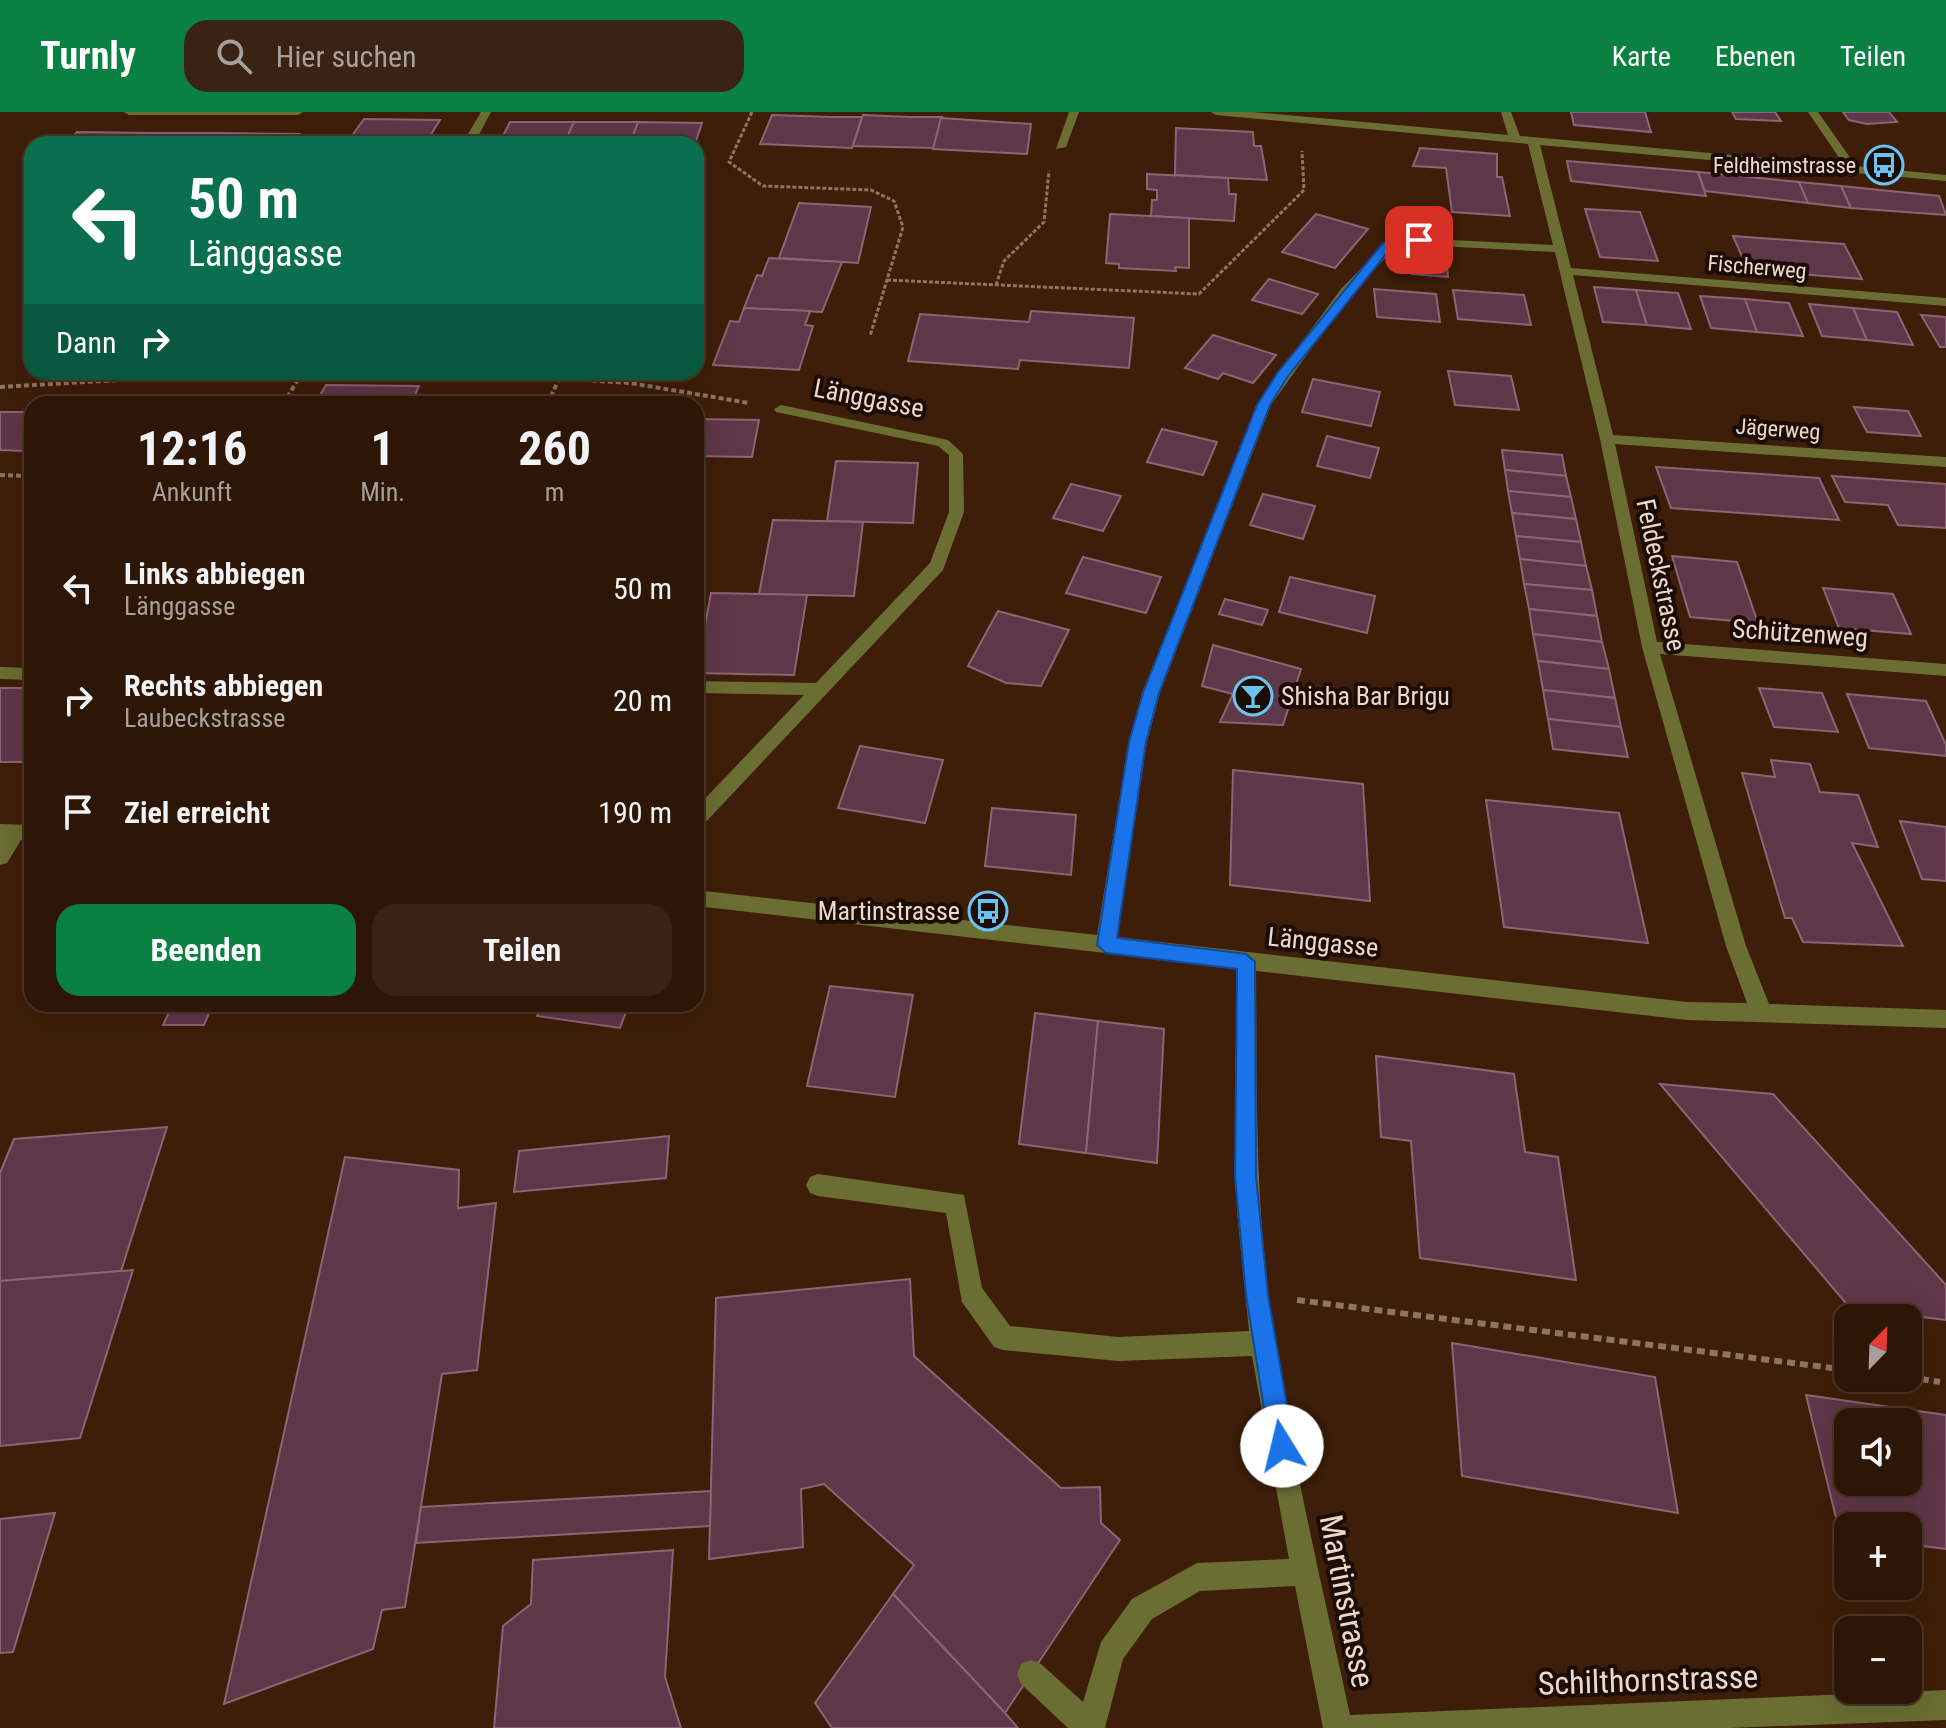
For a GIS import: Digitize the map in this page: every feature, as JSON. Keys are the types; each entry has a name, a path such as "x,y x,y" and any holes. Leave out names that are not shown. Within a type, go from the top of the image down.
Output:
{"street":[{"path":"129,112 298,112"},
{"path":"472,136 486,112"},
{"path":"1060,147 1074,112"},
{"path":"1216,112 1946,178"},
{"path":"1506,112 1515,139"},
{"path":"1813,112 1853,170"},
{"name":"Feldeckstrasse","path":"1533,140 1607,439 1650,647 1736,946 1762,1014"},
{"path":"1106,945 1138,742 1151,693 1264,405 1283,375 1366,269 1396,240 1559,249"},
{"name":"Fischerweg","path":"1564,271 1946,302"},
{"name":"Länggasse","path":"704,812 937,566 956,526 960,492 956,454 943,443 922,436 781,409"},
{"name":"Jägerweg","path":"1607,439 1946,462"},
{"name":"Schützenweg","path":"1650,647 1946,670"},
{"path":"0,673 24,674"},
{"path":"704,687 821,689"},
{"path":"0,857 16,832"},
{"name":"Länggasse","path":"704,899 1687,1011 1946,1019"},
{"name":"Martinstrasse","path":"1246,962 1246,1177 1257,1295 1306,1572 1338,1728"},
{"path":"818,1185 956,1203 971,1293 1003,1338 1118,1349 1265,1343"},
{"path":"1031,1674 1089,1727 1111,1652 1142,1609 1197,1577 1306,1572"},
{"name":"Schilthornstrasse","path":"1353,1728 1946,1705"}],"path":[{"path":"752,112 729,162 763,186 871,190 894,201 903,227 870,336"},
{"path":"887,280 1199,294 1304,190 1300,119"},
{"path":"996,285 1004,261 1044,222 1049,159 1060,147"},
{"path":"0,387 115,380"},
{"path":"594,380 630,383 781,409"},
{"path":"0,475 24,476"},
{"path":"1257,1295 1834,1368"},
{"path":"1922,1379 1940,1382"}],"building":[{"path":"1571,112 1645,112 1651,132 1574,125"},
{"path":"1732,112 1775,112 1781,121 1736,119"},
{"path":"1843,112 1889,112 1897,122 1867,124 1849,120"},
{"path":"772,115 862,117 852,148 760,144"},
{"path":"863,115 942,117 934,148 853,146"},
{"path":"941,118 1031,124 1027,154 933,149"},
{"path":"364,119 440,120 430,136 352,136"},
{"path":"510,122 574,122 568,136 503,136"},
{"path":"574,122 638,122 633,136 568,136"},
{"path":"638,122 702,123 698,136 633,136"},
{"path":"1176,128 1253,132 1254,146 1261,146 1267,180 1175,175"},
{"path":"77,132 154,133 151,136 73,136"},
{"path":"154,133 222,133 220,136 151,136"},
{"path":"222,133 299,134 298,136 220,136"},
{"path":"1420,148 1497,154 1497,177 1502,177 1510,216 1452,212 1446,168 1413,166"},
{"path":"1567,161 1698,172 1706,196 1571,181"},
{"path":"1698,172 1799,182 1808,203 1705,191"},
{"path":"1147,174 1228,178 1229,194 1236,194 1234,221 1151,216 1152,200 1157,200 1157,190 1147,189"},
{"path":"1799,182 1841,186 1851,208 1808,203"},
{"path":"1841,186 1939,196 1946,215 1851,208"},
{"path":"799,203 871,207 858,263 779,258"},
{"path":"1585,209 1640,212 1658,261 1600,257"},
{"path":"1110,214 1189,218 1189,268 1175,267 1176,271 1119,268 1119,264 1106,263"},
{"path":"1316,214 1368,229 1335,268 1282,252"},
{"path":"1733,236 1844,244 1862,279 1748,270"},
{"path":"1411,254 1446,257 1448,277 1412,274"},
{"path":"769,258 842,262 822,312 744,308 757,275 762,276"},
{"path":"1269,279 1318,294 1302,314 1252,300"},
{"path":"1594,287 1636,290 1647,325 1603,322"},
{"path":"1374,289 1436,294 1440,322 1377,317"},
{"path":"1453,290 1524,295 1531,325 1458,319"},
{"path":"1636,290 1678,293 1691,329 1647,325"},
{"path":"1700,296 1745,299 1757,332 1711,328"},
{"path":"1745,299 1789,303 1803,336 1757,332"},
{"path":"1809,304 1853,308 1867,340 1822,336"},
{"path":"744,308 810,311 805,325 813,326 799,370 713,365 730,321 739,322"},
{"path":"1853,308 1897,312 1913,345 1867,340"},
{"path":"1031,311 1134,318 1129,368 1020,360 1018,369 908,361 920,314 1029,322"},
{"path":"1921,315 1946,317 1946,347 1940,347"},
{"path":"1213,335 1276,355 1253,383 1223,373 1218,379 1185,368"},
{"path":"1448,371 1511,376 1519,410 1455,405"},
{"path":"1313,379 1380,392 1371,426 1302,412"},
{"path":"326,385 419,386 415,396 320,396"},
{"path":"1854,407 1908,411 1921,436 1867,432"},
{"path":"0,412 24,412 24,451 0,450"},
{"path":"704,419 759,420 752,457 704,456"},
{"path":"1162,429 1217,442 1203,475 1147,462"},
{"path":"1327,436 1379,448 1370,478 1317,466"},
{"path":"1502,450 1562,455 1566,476 1505,470"},
{"path":"836,461 918,463 913,523 827,521"},
{"path":"1656,467 1819,478 1839,520 1671,508"},
{"path":"1505,470 1566,476 1571,497 1508,491"},
{"path":"1832,476 1946,484 1946,528 1898,525 1888,505 1845,502"},
{"path":"1071,484 1121,496 1103,531 1053,518"},
{"path":"1508,491 1571,497 1576,519 1512,513"},
{"path":"1263,494 1315,506 1303,539 1250,525"},
{"path":"1512,513 1576,519 1581,542 1516,536"},
{"path":"773,520 863,522 854,596 759,594"},
{"path":"1516,536 1581,542 1586,566 1520,559"},
{"path":"1672,556 1737,562 1758,623 1690,617"},
{"path":"1083,557 1161,577 1146,613 1066,593"},
{"path":"1520,559 1586,566 1592,590 1524,584"},
{"path":"1290,577 1375,596 1367,633 1279,612"},
{"path":"1524,584 1592,590 1597,616 1529,609"},
{"path":"1823,588 1893,594 1911,634 1839,628"},
{"path":"711,593 807,595 794,675 704,673 704,630"},
{"path":"1225,599 1268,610 1262,625 1219,614"},
{"path":"1529,609 1597,616 1602,642 1533,634"},
{"path":"998,611 1069,630 1041,686 1006,683 968,666"},
{"path":"1533,634 1602,642 1609,669 1538,661"},
{"path":"1213,645 1301,669 1283,725 1220,722 1233,694 1202,686"},
{"path":"1538,661 1609,669 1615,698 1543,690"},
{"path":"0,688 24,688 24,762 0,762"},
{"path":"1759,688 1822,693 1838,732 1774,727"},
{"path":"1543,690 1615,698 1621,727 1548,719"},
{"path":"1847,694 1926,701 1946,745 1946,756 1869,748"},
{"path":"1548,719 1621,727 1628,757 1553,749"},
{"path":"860,746 943,760 925,823 838,808"},
{"path":"1771,760 1810,764 1820,792 1858,795 1878,847 1852,843 1903,946 1803,942 1792,918 1785,918 1742,773 1775,777"},
{"path":"1233,770 1363,784 1370,901 1230,885"},
{"path":"1486,800 1619,813 1648,943 1504,927"},
{"path":"992,808 1076,815 1071,875 985,866"},
{"path":"1900,821 1946,827 1946,881 1922,879"},
{"path":"830,986 913,995 895,1097 807,1086"},
{"path":"169,1012 210,1012 204,1025 163,1025"},
{"path":"539,1012 626,1012 620,1028 537,1016"},
{"path":"1035,1013 1098,1021 1086,1153 1019,1144"},
{"path":"1098,1021 1164,1029 1157,1163 1086,1153"},
{"path":"1376,1056 1514,1074 1525,1152 1558,1157 1576,1280 1420,1258 1411,1141 1381,1137"},
{"path":"1660,1084 1773,1094 1946,1285 1946,1320 1922,1317 1922,1304 1847,1304"},
{"path":"167,1127 121,1271 0,1281 0,1173 14,1139"},
{"path":"669,1136 666,1178 514,1192 519,1151"},
{"path":"345,1157 459,1170 458,1208 496,1203 477,1370 442,1374 405,1607 382,1610 373,1649 224,1704"},
{"path":"133,1270 80,1438 0,1446 0,1281"},
{"path":"910,1279 914,1356 1061,1488 1100,1487 1101,1523 1120,1540 1005,1713 893,1594 914,1565 824,1484 801,1489 803,1547 709,1559 716,1298"},
{"path":"1452,1343 1655,1377 1678,1513 1462,1476"},
{"path":"1806,1395 1897,1408 1834,1408 1834,1496 1922,1496 1922,1412 1946,1415 1946,1549 1922,1546 1922,1512 1835,1512"},
{"path":"711,1491 710,1526 416,1543 421,1507"},
{"path":"55,1513 13,1652 0,1653 0,1519"},
{"path":"673,1550 665,1677 681,1728 494,1728 503,1626 531,1604 533,1560"},
{"path":"893,1594 1018,1728 832,1728 815,1703"}],"place":[{"name":"Feldheimstrasse","path":"1884,165"},
{"name":"Shisha Bar Brigu","path":"1253,696"},
{"name":"Martinstrasse","path":"988,911"}],"route":[{"path":"1282,1446 1257,1295 1246,1177 1246,962 1106,945 1138,742 1151,693 1264,405 1283,375 1387,245 1396,240 1419,240"}]}
